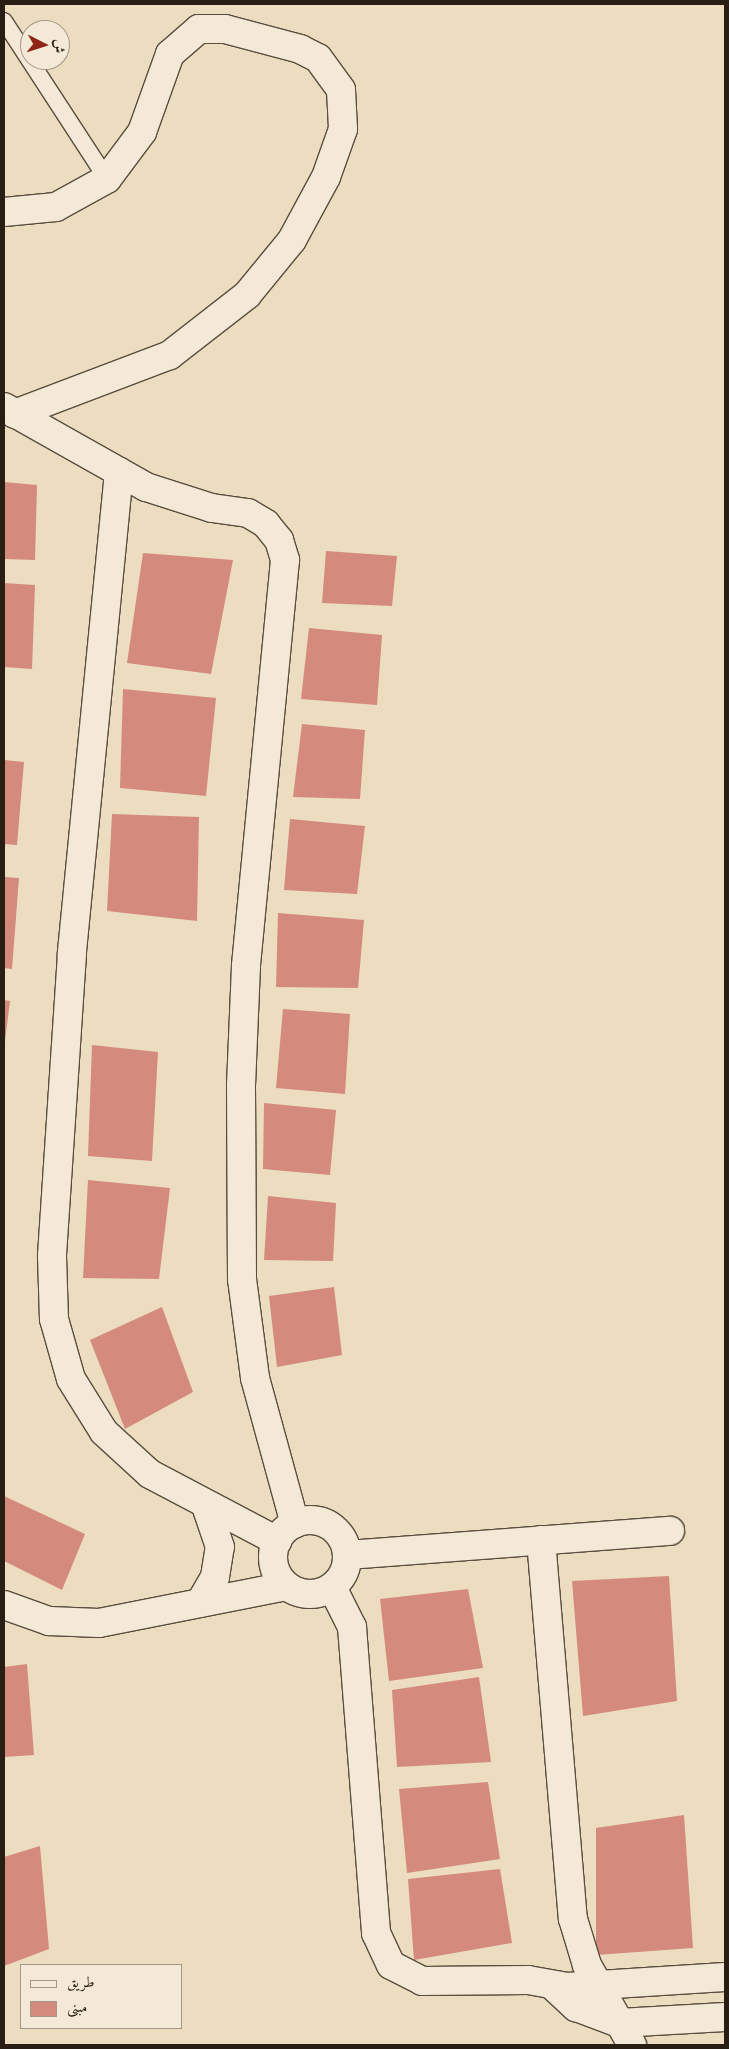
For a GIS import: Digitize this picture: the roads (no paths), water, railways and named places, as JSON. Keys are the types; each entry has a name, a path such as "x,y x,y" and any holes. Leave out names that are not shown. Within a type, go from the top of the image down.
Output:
{"street":[{"path":"4,212 56,207 107,179 142,132 170,54 199,29 225,29 300,50 318,58 341,90 343,129 326,177 292,240 247,295 170,355 10,410"},
{"path":"10,410 119,472 175,498 248,513 266,524 279,540 284,560 246,966 241,1086 242,1269 255,1378 286,1532 274,1565 286,1586"},
{"path":"4,1605 49,1621 99,1623 286,1586 309,1595 332,1588 341,1579 348,1555 345,1543 330,1525 318,1520 286,1532 205,1503 150,1474 104,1432 71,1378 54,1318 52,1256 72,964 119,472"},
{"path":"200,1603 215,1577 220,1547 205,1503"},
{"path":"348,1555 670,1531"},
{"path":"542,1540 573,1919 597,1987 626,2034"},
{"path":"332,1588 353,1635 376,1933 384,1956 400,1972 422,1981 528,1980 552,1985 597,1987 725,1977"},
{"path":"552,1985 576,2007 626,2034 725,2017"}],"lane":[{"path":"4,21 107,179"}]}
